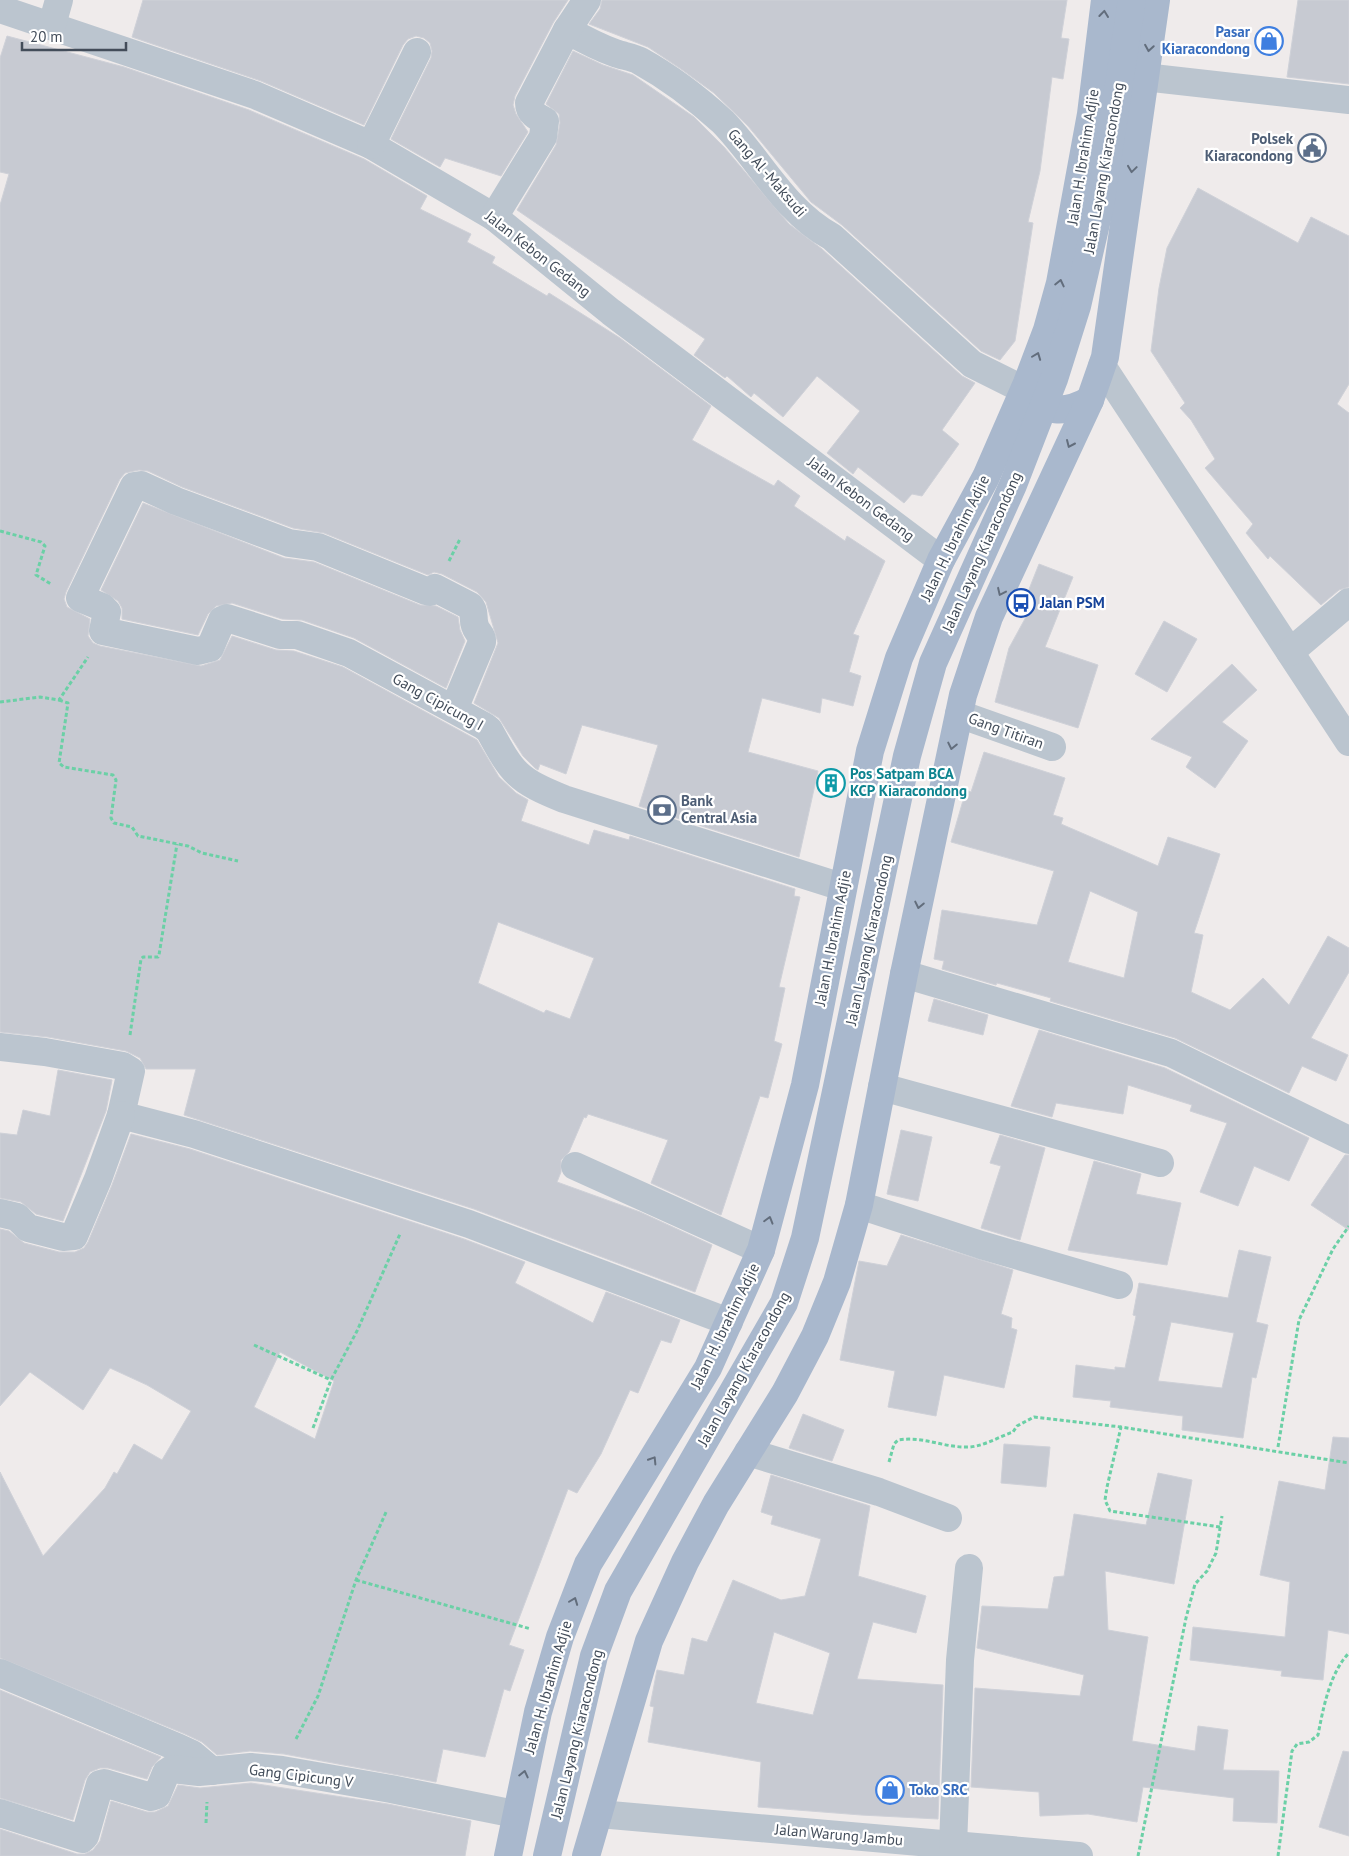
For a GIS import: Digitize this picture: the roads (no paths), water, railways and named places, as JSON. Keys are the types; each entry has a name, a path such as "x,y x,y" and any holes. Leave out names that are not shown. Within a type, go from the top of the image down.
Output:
{"main road":[{"name":"Jalan H. Ibrahim Adjie","path":"508,1856 515,1814 538,1712 560,1637 588,1564 708,1368 761,1250 805,1085 842,887 870,751 899,658 942,560 986,476 1026,386 1047,330 1060,283 1091,114 1105,0"},
{"name":"Jalan Layang Kiaracondong","path":"548,1856 594,1656 618,1592 784,1302 805,1238 907,756 933,663 1013,485 1054,379 1077,306 1100,206 1132,0"},
{"path":"586,1856 649,1641 685,1562 716,1504 785,1393 829,1305 859,1205 904,974 959,714 989,617 1090,400 1105,358 1156,0"},
{"path":"1091,114 1138,121"},
{"path":"1047,330 1058,322 1070,319 1083,320 1095,327 1103,337 1105,358"},
{"path":"1026,386 1033,397 1045,407 1059,411 1074,408 1090,400"}],"street":[{"path":"494,217 543,137 545,121 533,114 529,108 529,103 567,30 587,0"},
{"name":"Jalan Kebon Gedang","path":"0,10 55,13 371,145 494,217 611,312 942,560"},
{"name":"Gang Al -Maksudi","path":"567,30 589,43 639,61 700,103 723,123 770,177 776,188 816,228 832,237 972,364 1026,386"},
{"path":"371,145 417,52"},
{"path":"1144,77 1349,100"},
{"path":"1105,358 1290,652 1345,723"},
{"name":"Gang Cipicung I","path":"454,709 483,637 474,625 474,610 470,606 436,588 430,592 426,591 318,547 289,543 183,504 141,485 134,486 80,598 102,607 107,612 103,631 198,651 208,650 222,620 227,618 280,635 297,635 349,653 454,709 489,730 506,764 527,783 544,791 842,887"},
{"path":"1290,652 1349,602"},
{"name":"Gang Titiran","path":"959,714 1052,747"},
{"path":"904,974 1171,1053 1349,1140"},
{"path":"0,1047 45,1052 123,1066 131,1071 121,1116 98,1179 74,1236 63,1237 28,1228 17,1217 0,1212"},
{"path":"882,1087 1160,1163"},
{"path":"121,1116 194,1134 469,1224 729,1322"},
{"path":"575,1166 761,1250"},
{"path":"859,1205 981,1245 1119,1285"},
{"path":"748,1452 879,1492 948,1518"},
{"path":"953,1846 960,1660 969,1568"},
{"path":"0,1673 179,1748 221,1771"},
{"name":"Gang Cipicung V","path":"0,1813 82,1839 100,1784 104,1783 151,1797 157,1794 169,1770 221,1771 251,1767 282,1770 391,1789 515,1814"},
{"name":"Jalan Warung Jambu","path":"599,1814 953,1846 998,1853 1080,1856"}],"place":[{"name":"Pasar Kiaracondong","path":"1269,41"},
{"name":"Polsek Kiaracondong","path":"1312,148"},
{"name":"Jalan PSM","path":"1021,603"},
{"name":"Pos Satpam BCA KCP Kiaracondong","path":"831,783"},
{"name":"Bank Central Asia","path":"662,810"},
{"name":"Toko SRC","path":"890,1790"}]}
